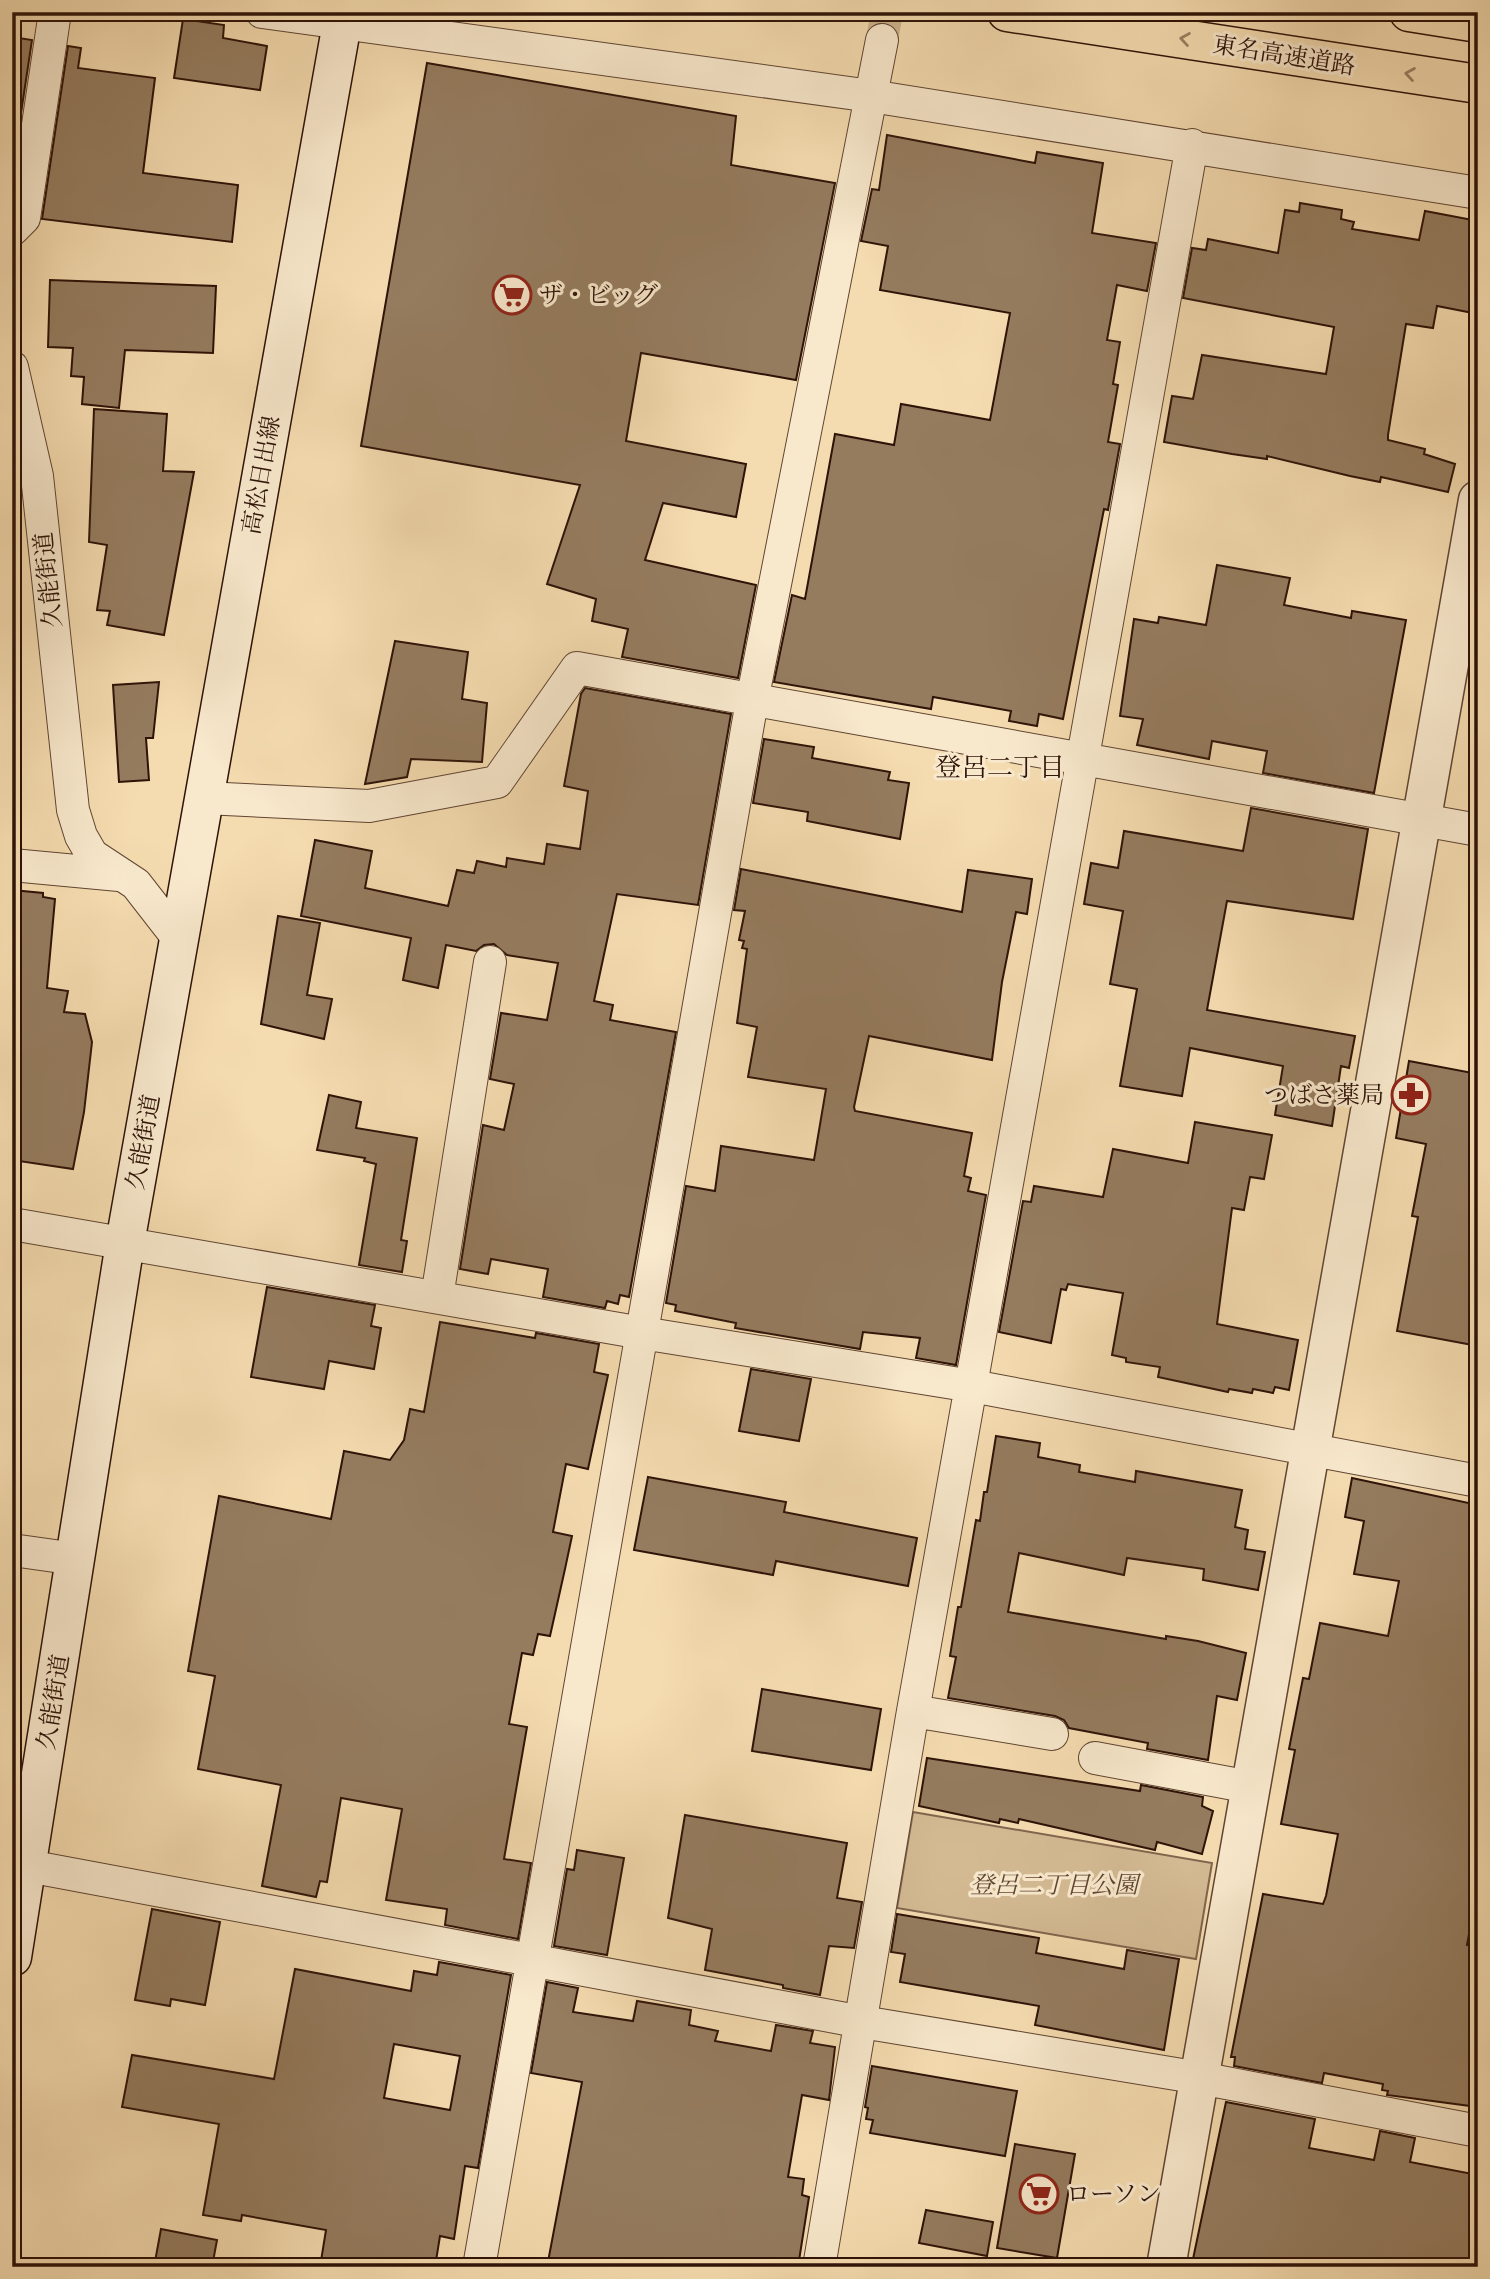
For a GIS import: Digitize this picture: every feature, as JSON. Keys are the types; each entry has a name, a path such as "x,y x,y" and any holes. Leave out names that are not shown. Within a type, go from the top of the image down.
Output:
{"highway":[{"name":"東名高速道路","path":"1007,12 1478,84"},
{"path":"1409,12 1478,23"}],"main road":[{"name":"高松日出線","path":"178,938 343,19"},
{"path":"1166,2267 1478,500"},
{"name":"久能街道","path":"12,1957 23,1854 76,1559 125,1243 178,938"}],"street":[{"path":"12,230 24,218 55,12"},
{"path":"262,12 343,19 871,96 1192,145 1478,193"},
{"path":"479,2267 752,701 882,40"},
{"path":"819,2267 913,1711 1192,145"},
{"name":"久能街道","path":"12,367 37,476 73,810 81,836 92,856 136,884 178,938"},
{"path":"204,798 369,806 497,782 577,668 1478,830"},
{"path":"12,865 123,876"},
{"path":"437,1297 490,962"},
{"path":"12,1224 642,1333 972,1386 1478,1480"},
{"path":"12,1550 76,1559"},
{"path":"913,1711 1052,1734"},
{"path":"1096,1758 1250,1787"},
{"path":"23,1854 532,1959 862,2022 1200,2078 1478,2131"}],"green space":[{"name":"登呂二丁目公園","path":"913,1812 1212,1863 1196,1959 897,1908"}],"building":[{"path":"183,19 224,25 223,38 267,46 260,90 174,78"},
{"path":"12,37 32,40 12,173"},
{"path":"68,46 81,48 78,68 155,78 143,173 238,185 232,242 42,219"},
{"path":"427,63 736,116 731,165 835,183 796,380 641,353 626,441 746,464 736,517 663,503 645,560 756,585 738,678 622,657 628,629 592,621 596,599 547,584 580,485 361,446"},
{"path":"887,135 1035,163 1037,152 1103,163 1092,233 1156,243 1147,291 1117,285 1107,340 1120,342 1113,384 1118,385 1108,442 1120,444 1108,510 1104,509 1063,719 1039,714 1037,726 1009,721 1011,711 933,697 931,709 774,682 792,595 805,599 835,434 894,445 901,404 990,420 1010,313 880,290 888,246 861,241 872,189 879,190"},
{"path":"1300,203 1342,210 1341,219 1354,222 1352,229 1419,240 1425,211 1478,221 1478,314 1437,306 1433,328 1406,324 1388,435 1388,440 1425,449 1424,454 1455,464 1448,492 1381,477 1380,482 1267,456 1267,459 1164,442 1172,396 1193,399 1202,355 1326,374 1334,327 1183,298 1192,248 1206,250 1208,239 1278,253 1285,210 1299,212"},
{"path":"50,280 216,286 213,353 125,350 119,408 82,404 84,377 71,376 73,348 48,347"},
{"path":"94,409 167,414 163,471 194,472 164,635 107,625 110,611 97,610 107,545 89,542"},
{"path":"1217,565 1290,578 1284,605 1351,618 1352,611 1406,620 1374,793 1263,773 1267,751 1212,741 1209,759 1137,745 1143,719 1120,716 1134,619 1158,623 1159,617 1206,625"},
{"path":"395,641 468,652 462,699 487,703 482,762 411,759 407,777 365,784"},
{"path":"159,682 153,738 146,738 149,780 119,782 113,685"},
{"path":"585,688 731,714 698,905 617,894 594,1001 613,1005 610,1020 676,1032 629,1297 620,1295 618,1304 607,1301 605,1308 543,1297 548,1269 491,1259 488,1274 460,1269 483,1125 504,1130 514,1084 490,1079 501,1013 547,1020 558,963 507,955 494,944 484,945 476,951 446,945 438,988 403,980 411,938 301,916 315,840 372,851 365,888 448,906 457,870 474,873 477,861 506,867 507,858 544,864 547,844 580,849 588,791 564,786 581,694"},
{"path":"764,739 814,747 812,758 890,772 888,780 909,783 900,839 807,821 808,812 753,803"},
{"path":"1251,808 1368,829 1353,919 1227,901 1207,1010 1355,1036 1349,1068 1341,1066 1332,1126 1275,1115 1283,1066 1190,1048 1182,1096 1120,1086 1137,989 1110,984 1123,911 1084,904 1091,863 1118,868 1124,831 1243,851"},
{"path":"741,869 962,912 968,870 1032,879 1027,914 1016,912 1002,982 992,1060 869,1036 854,1107 855,1111 972,1133 964,1176 971,1178 968,1191 986,1195 956,1365 916,1358 920,1338 863,1332 860,1349 735,1328 736,1323 675,1311 676,1305 666,1303 686,1186 715,1191 721,1146 814,1160 826,1089 748,1077 757,1027 737,1023 747,949 742,948 744,941 739,940 745,911 734,910"},
{"path":"12,890 43,893 43,897 55,899 47,988 68,991 64,1012 85,1014 92,1042 84,1112 73,1169 12,1160"},
{"path":"278,916 320,923 307,995 332,999 324,1039 261,1024"},
{"path":"1409,1061 1478,1074 1478,1346 1397,1331 1418,1217 1412,1216 1426,1144 1396,1138"},
{"path":"329,1095 361,1102 356,1128 417,1138 401,1240 407,1241 402,1272 359,1265 376,1164 364,1161 365,1158 317,1150"},
{"path":"1195,1122 1272,1135 1264,1179 1250,1177 1244,1210 1232,1208 1217,1324 1298,1340 1289,1390 1275,1387 1273,1393 1253,1389 1252,1393 1229,1389 1228,1392 1158,1377 1160,1367 1126,1362 1126,1358 1112,1355 1123,1293 1068,1284 1066,1290 1061,1289 1051,1343 999,1332 1023,1201 1031,1202 1034,1186 1103,1197 1113,1149 1188,1163"},
{"path":"267,1287 375,1305 371,1326 381,1328 374,1369 329,1361 324,1389 251,1377"},
{"path":"440,1322 535,1338 536,1333 599,1344 594,1372 608,1375 588,1469 566,1464 553,1532 572,1536 565,1569 550,1636 538,1634 533,1655 522,1653 509,1724 527,1727 504,1859 531,1863 518,1939 445,1925 447,1909 386,1900 402,1809 341,1798 327,1882 320,1881 316,1897 262,1886 281,1785 198,1769 215,1676 188,1671 219,1496 331,1519 344,1451 390,1460 404,1440 410,1409 424,1412"},
{"path":"751,1369 811,1379 799,1441 739,1431"},
{"path":"996,1436 1040,1443 1038,1457 1080,1465 1079,1472 1135,1482 1136,1471 1242,1490 1235,1527 1248,1530 1245,1549 1265,1552 1258,1590 1203,1580 1204,1569 1127,1558 1124,1575 1019,1553 1008,1612 1166,1639 1166,1636 1198,1641 1246,1653 1237,1700 1217,1696 1208,1760 1147,1749 1148,1743 1069,1728 1064,1720 1055,1716 948,1698 956,1657 950,1656 958,1607 961,1607 976,1520 980,1521 984,1492 987,1492"},
{"path":"648,1477 786,1502 784,1512 917,1538 908,1586 776,1561 773,1575 634,1550"},
{"path":"1352,1478 1478,1505 1478,1884 1467,1945 1478,1947 1478,2107 1387,2095 1388,2091 1382,2090 1383,2084 1324,2073 1322,2083 1234,2066 1235,2057 1231,2057 1263,1894 1323,1904 1326,1896 1338,1834 1281,1824 1295,1750 1289,1749 1303,1678 1309,1679 1320,1623 1388,1636 1399,1581 1354,1574 1364,1521 1345,1517"},
{"path":"762,1689 881,1709 871,1770 752,1751"},
{"path":"927,1758 1140,1791 1141,1785 1203,1797 1202,1806 1213,1811 1202,1854 1157,1842 1155,1850 1019,1819 1018,1823 1000,1819 999,1823 919,1806"},
{"path":"685,1815 847,1843 837,1898 862,1902 854,1948 829,1946 820,1995 705,1970 712,1929 668,1918"},
{"path":"577,1850 624,1858 607,1955 554,1946 567,1869 574,1870"},
{"path":"152,1909 220,1922 205,2005 171,1999 170,2006 135,2000"},
{"path":"897,1914 1039,1938 1036,1953 1124,1969 1127,1950 1179,1959 1164,2050 1035,2025 1039,2006 900,1982 905,1954 891,1952"},
{"path":"439,1962 511,1975 478,2168 465,2166 454,2239 440,2236 435,2267 320,2267 326,2230 242,2215 241,2221 203,2215 219,2124 122,2107 132,2055 274,2079 295,1969 411,1991 414,1971 437,1975","holes":["394,2044 460,2056 450,2110 384,2098"]},
{"path":"547,1982 578,1988 573,2012 633,2021 637,2001 691,2010 689,2025 718,2031 715,2041 771,2051 776,2025 813,2031 810,2043 835,2047 829,2100 802,2095 788,2177 804,2179 802,2195 809,2197 798,2267 547,2267 582,2082 531,2073"},
{"path":"872,2066 1017,2091 1005,2156 870,2133 873,2120 866,2119 868,2108 865,2107"},
{"path":"1226,2102 1315,2119 1309,2148 1374,2160 1380,2131 1415,2138 1410,2162 1478,2175 1478,2243 1474,2242 1469,2267 1225,2267 1193,2259"},
{"path":"1015,2144 1075,2154 1057,2258 997,2248"},
{"path":"926,2210 993,2222 987,2256 919,2243"},
{"path":"161,2229 217,2240 212,2267 154,2267"}],"tunnel":[{"path":"882,40 887,12"}],"place":[{"name":"ザ・ビッグ","path":"512,295"},
{"name":"つばさ薬局","path":"1411,1095"},
{"name":"ローソン","path":"1039,2194"}],"district":[{"name":"登呂二丁目","path":"1000,767"}]}
